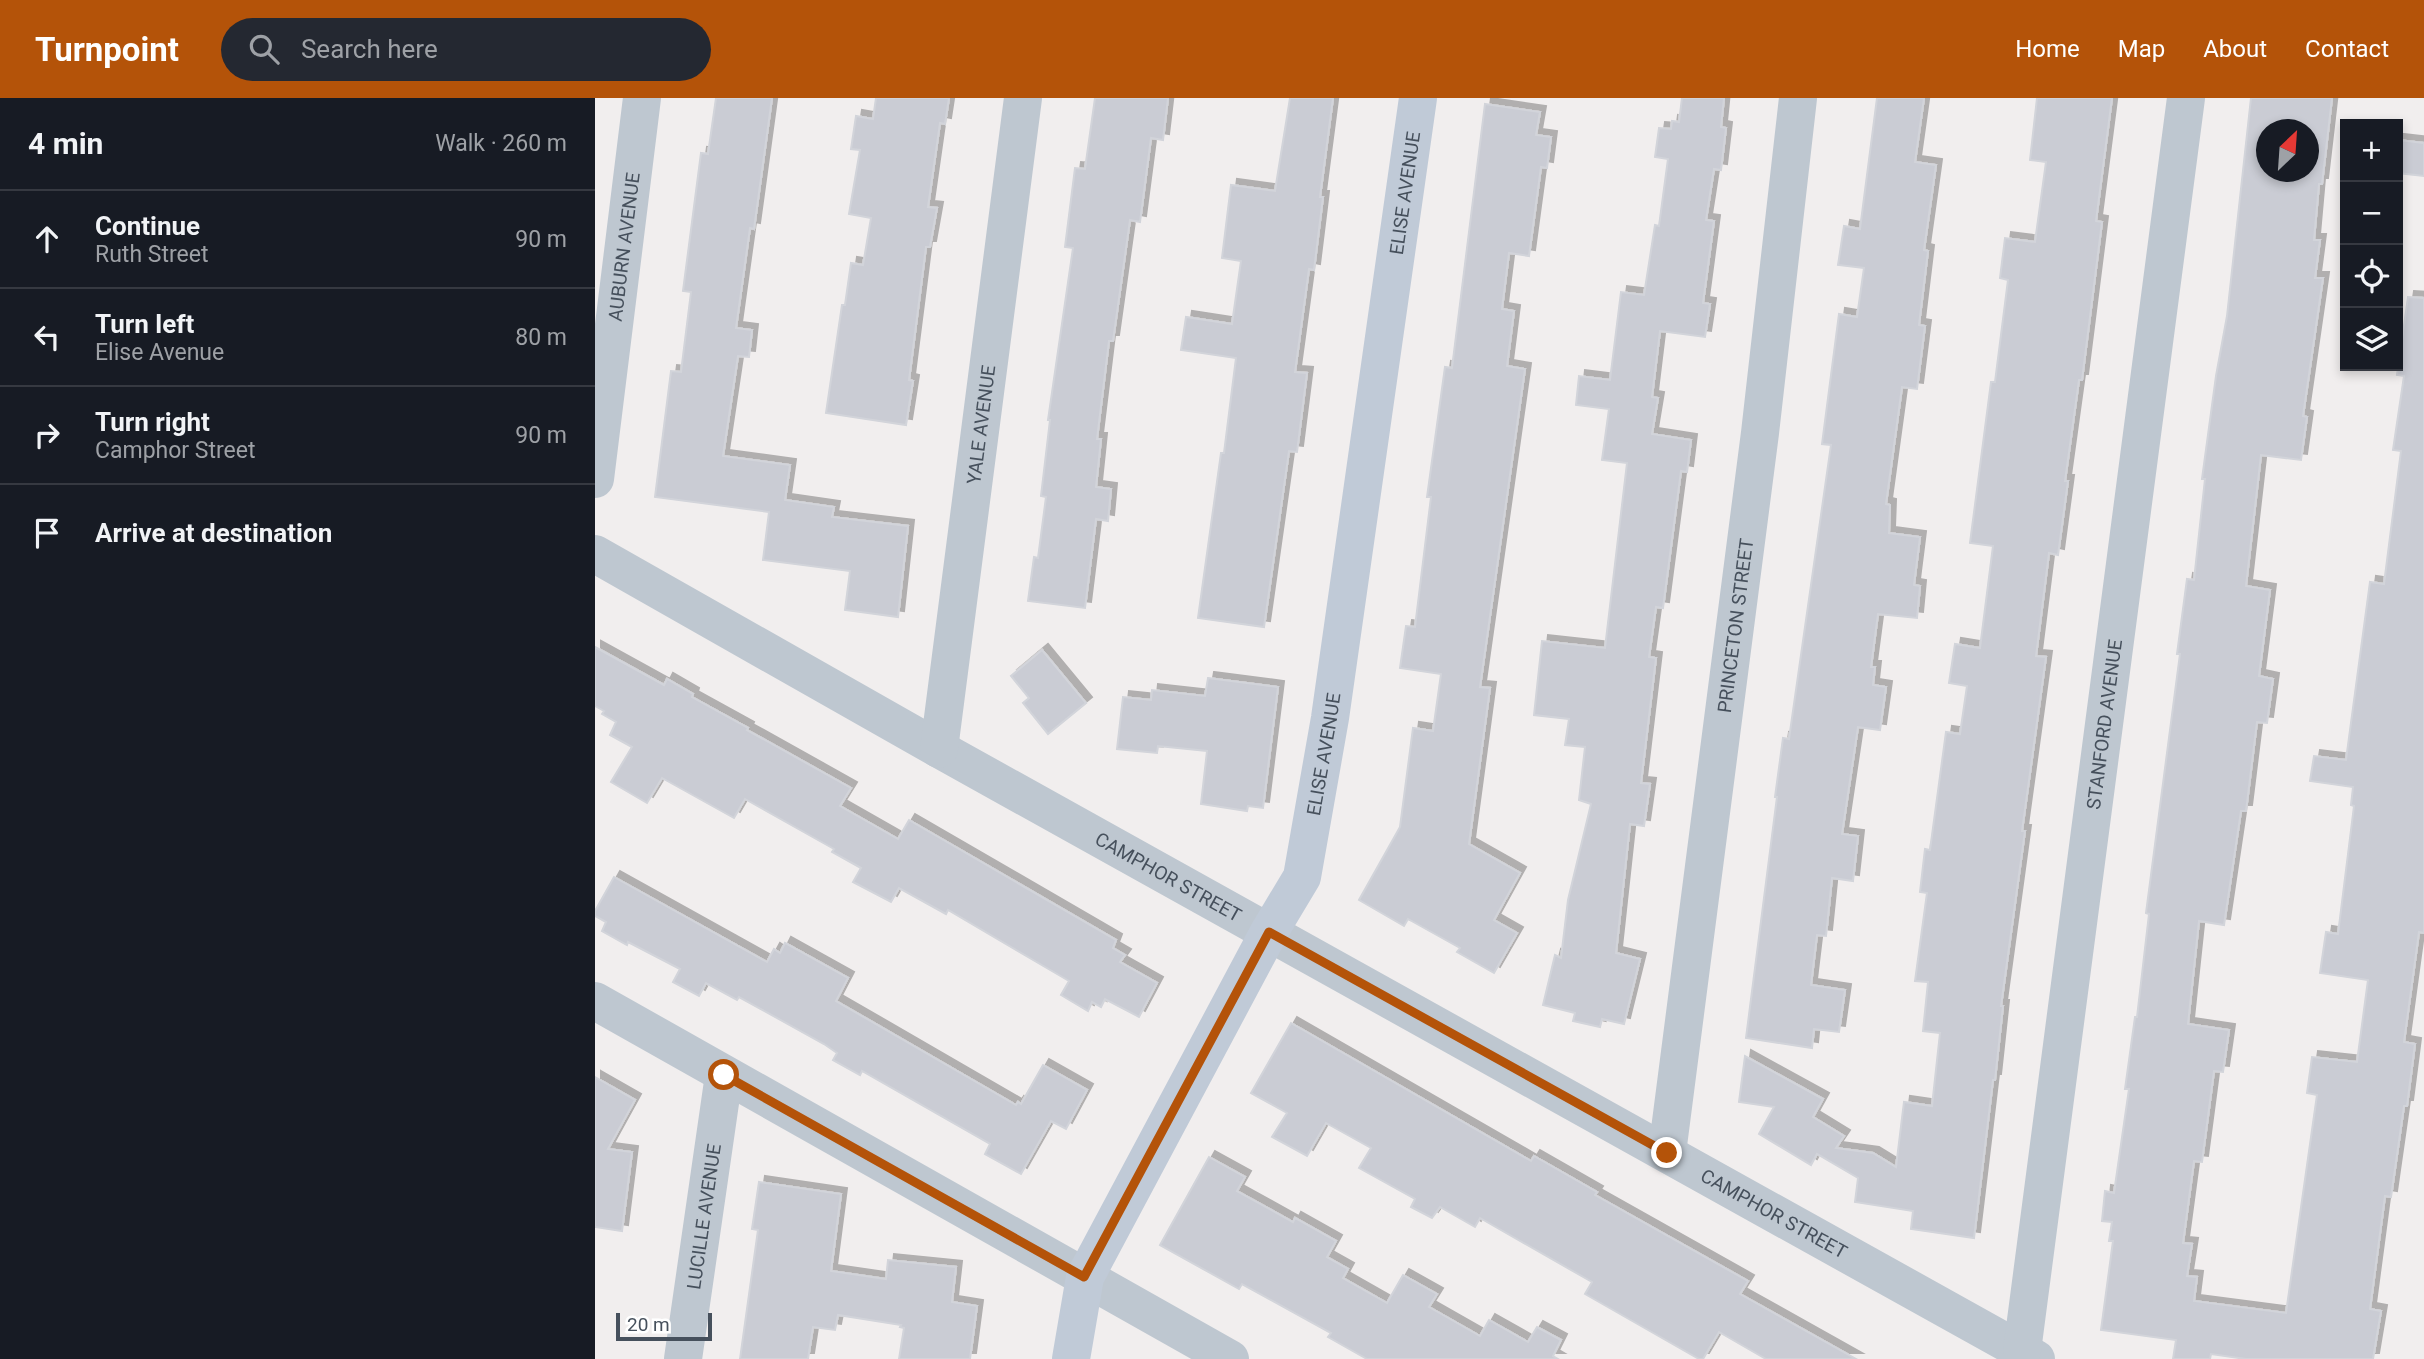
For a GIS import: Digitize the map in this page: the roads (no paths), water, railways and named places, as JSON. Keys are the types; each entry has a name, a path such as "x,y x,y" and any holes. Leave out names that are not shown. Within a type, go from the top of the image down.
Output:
{"street":[{"name":"AUBURN AVENUE","path":"595,479 642,98"},
{"name":"YALE AVENUE","path":"939,749 1023,98"},
{"name":"ELISE AVENUE","path":"1071,1359 1084,1277 1269,932 1302,877 1330,718 1418,98"},
{"name":"PRINCETON STREET","path":"1667,1153 1760,433 1798,98"},
{"name":"STANFORD AVENUE","path":"2029,1355 2186,98"},
{"name":"CAMPHOR STREET","path":"595,554 939,749 2029,1355"},
{"path":"595,1001 1230,1359"},
{"name":"LUCILLE AVENUE","path":"683,1359 724,1075"}]}
